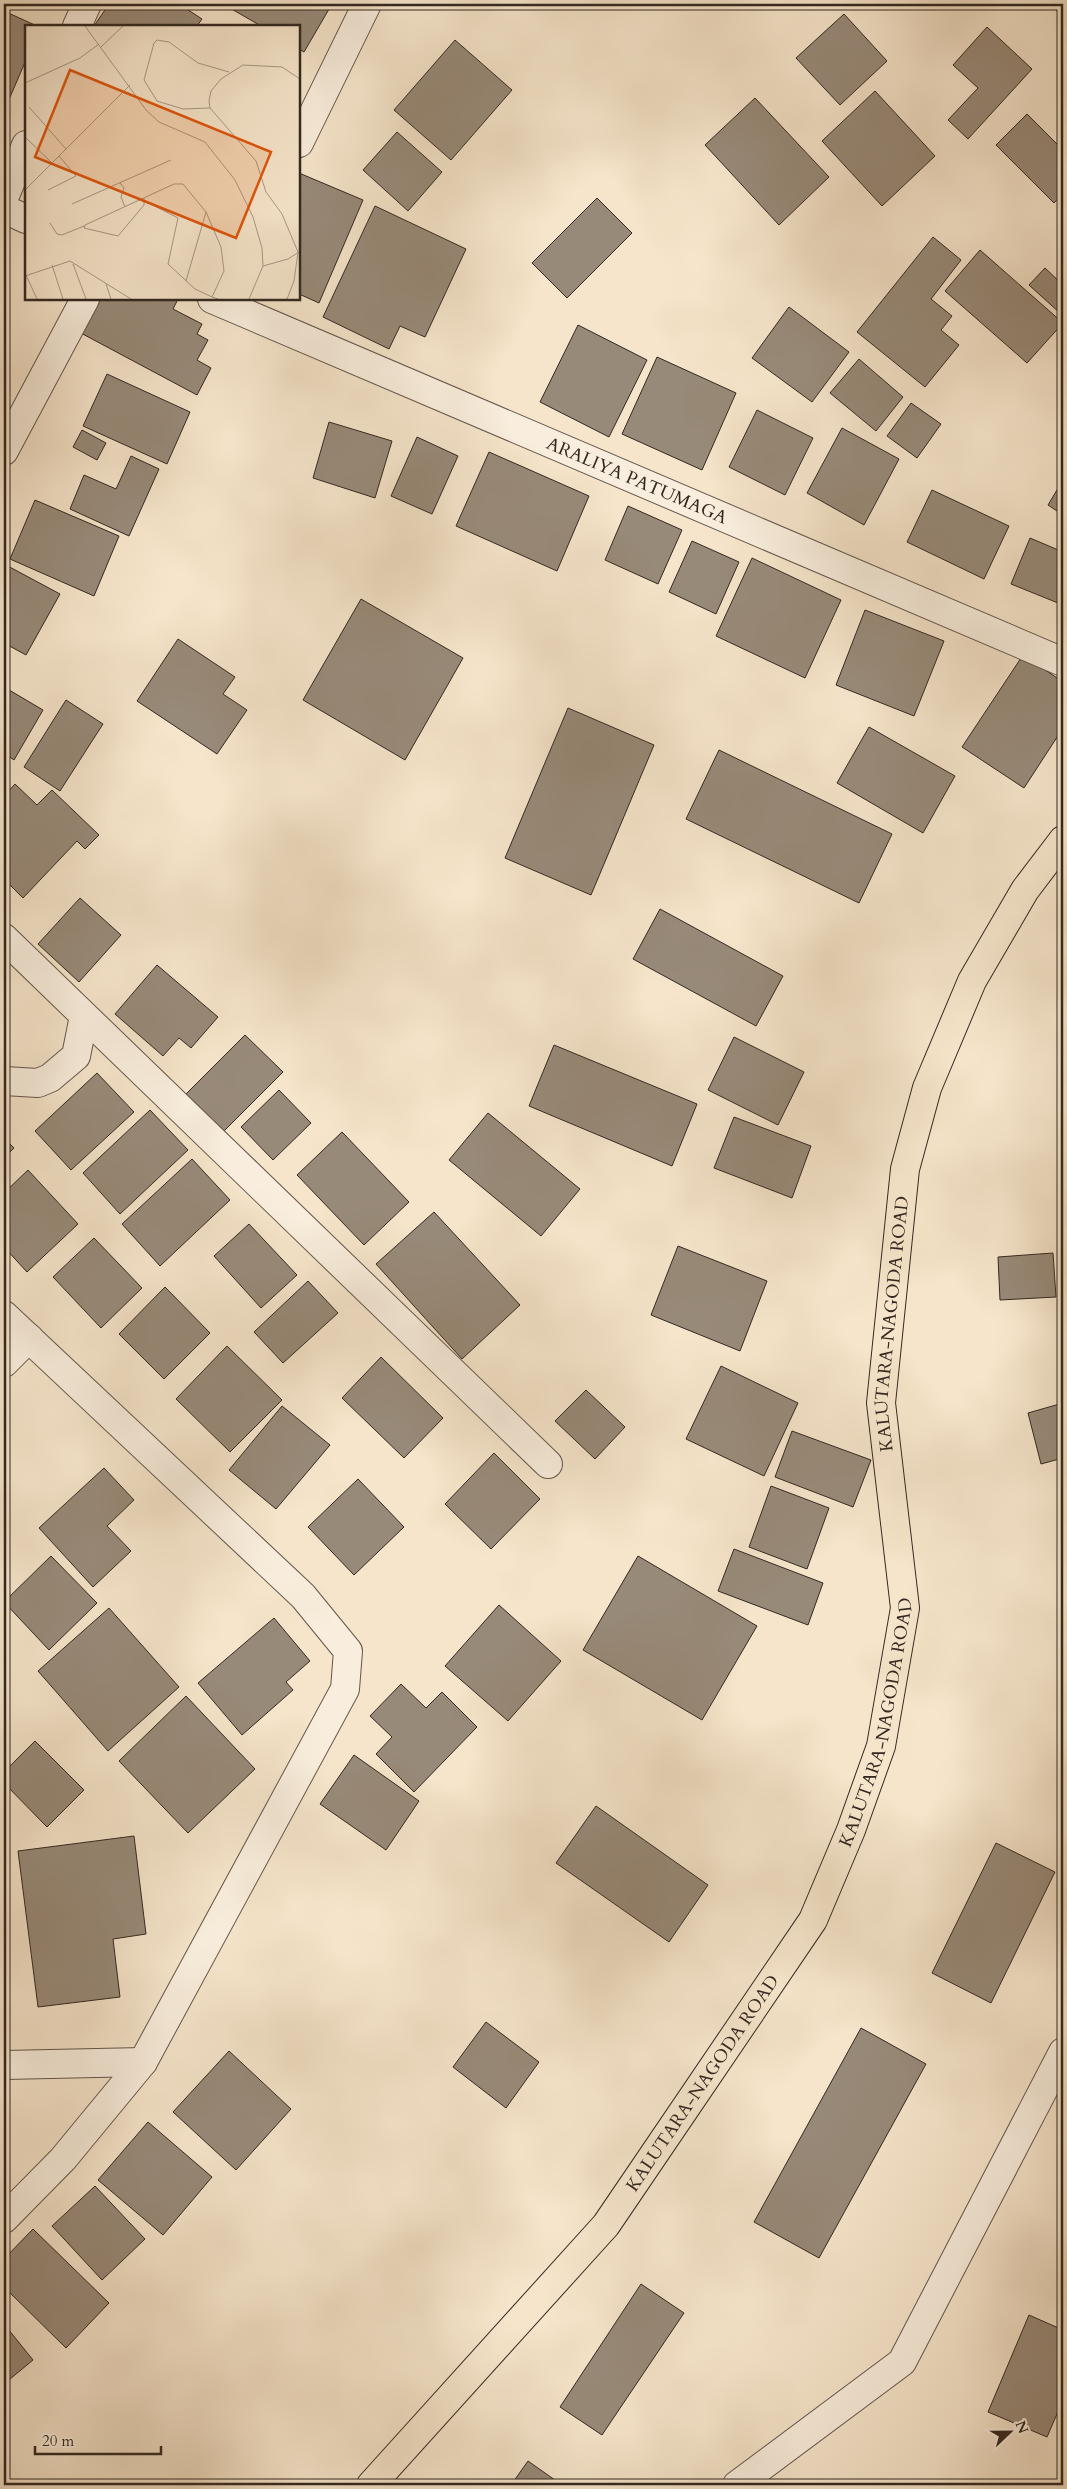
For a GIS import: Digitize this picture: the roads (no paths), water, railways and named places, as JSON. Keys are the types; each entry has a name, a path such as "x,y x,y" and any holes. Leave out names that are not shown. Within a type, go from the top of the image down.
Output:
{"main road":[{"name":"KALUTARA-NAGODA ROAD","path":"371,2485 606,2225 813,1920 821,1902 851,1830 881,1746 905,1608 881,1403 905,1169 927,1088 972,982 1025,890 1063,840"}],"street":[{"path":"77,25 87,4"},
{"path":"300,141 367,4"},
{"path":"4,198 25,147"},
{"path":"4,209 25,219"},
{"path":"4,452 83,300"},
{"name":"ARALIYA PATUMAGA","path":"218,300 1063,662"},
{"path":"4,938 548,1464"},
{"path":"4,1081 38,1083 50,1078 76,1056 84,1016"},
{"path":"4,1315 303,1596 348,1652 345,1689 143,2062 64,2159 4,2218"},
{"path":"4,1363 29,1338"},
{"path":"738,2485 902,2362 1063,2052"},
{"path":"4,2066 143,2062"}]}
